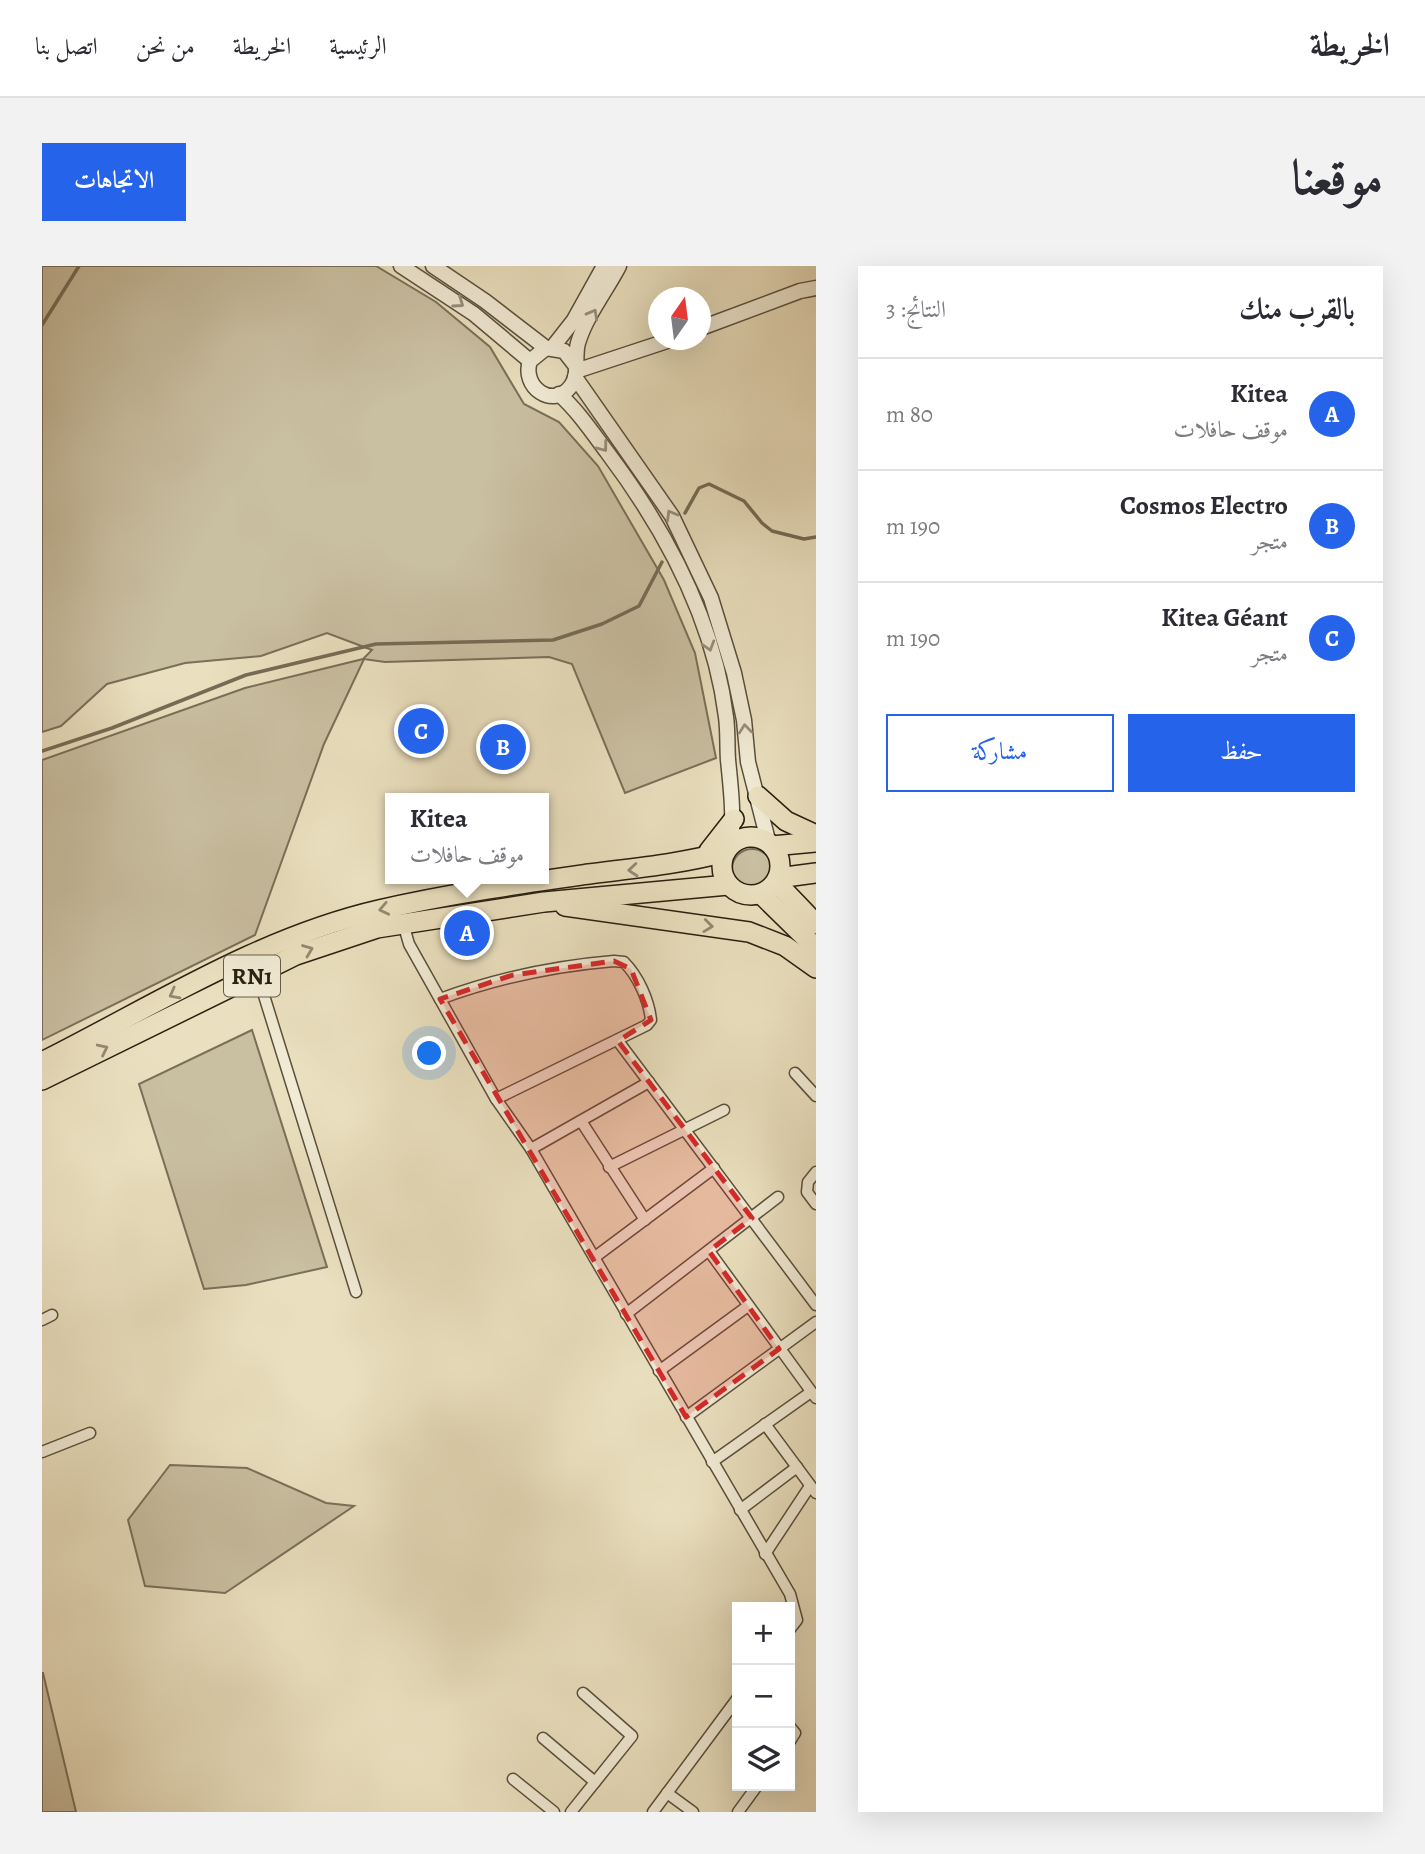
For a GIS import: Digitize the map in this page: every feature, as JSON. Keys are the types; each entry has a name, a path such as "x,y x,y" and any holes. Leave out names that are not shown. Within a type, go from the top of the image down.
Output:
{"highway":[{"path":"758,796 786,821 816,835"},
{"path":"700,859 734,819"},
{"name":"RN1","path":"549,881 700,859 728,849 747,837 771,845 816,842"},
{"path":"771,845 780,862 772,885"},
{"path":"728,849 722,869 728,885"},
{"name":"RN1","path":"42,1080 257,973 319,946 403,923 544,902 728,885 741,894 816,873"},
{"name":"RN1","path":"42,1062 251,953 336,921 380,909 531,884"},
{"path":"772,885 816,924"},
{"path":"772,885 816,948"},
{"path":"544,902 749,932 785,946 816,968"}],"street":[{"path":"401,266 474,314 530,361"},
{"path":"433,266 485,300 549,348 568,355 575,371 672,516 723,630 744,720 748,762 771,845"},
{"path":"604,266 570,327 549,348 530,361 528,373 536,390 547,395 559,394 570,388 582,333 620,266"},
{"path":"711,324 800,291 816,288"},
{"path":"575,371 648,347"},
{"path":"559,394 574,409 639,496 666,540 696,608 710,648 726,717 734,819 728,849"},
{"path":"403,923 409,944 496,1100 531,1149 595,1257 792,1602"},
{"path":"440,999 513,975 558,967 624,962 631,970 647,1002 651,1020 647,1025 496,1100"},
{"path":"257,973 356,1292"},
{"path":"618,1041 816,1306"},
{"path":"795,1073 816,1096"},
{"path":"531,1149 649,1082"},
{"path":"609,1167 724,1110"},
{"path":"581,1121 645,1220"},
{"path":"595,1257 714,1168"},
{"path":"816,1172 808,1182 807,1192 816,1204"},
{"path":"626,1314 778,1197"},
{"path":"709,1251 813,1395 765,1424 712,1462"},
{"path":"659,1371 748,1306"},
{"path":"685,1417 816,1322"},
{"path":"765,1424 813,1489 765,1554"},
{"path":"42,1452 90,1433"},
{"path":"740,1510 797,1467"},
{"path":"571,1812 632,1736 583,1693"},
{"path":"653,1812 732,1706"},
{"path":"543,1738 595,1782"},
{"path":"513,1779 554,1812"},
{"path":"738,1812 753,1791"},
{"path":"667,1793 693,1812"}],"highlighted area":[{"path":"614,961 631,969 651,1020 618,1041 752,1218 709,1251 779,1349 686,1417 440,999 513,975"}],"shaded area":[{"path":"42,266 376,266 436,302 490,347 524,404 559,422 598,466 664,580 695,653 716,758 625,793 572,664 549,657 385,662 364,659 324,744 255,935 42,1040 42,760 245,688 363,659 372,650 327,633 261,656 185,663 107,684 61,726 42,732"},
{"path":"752,849 766,855 772,869 766,883 752,889 738,883 732,869 738,855"},
{"path":"252,1030 327,1267 246,1285 204,1289 139,1084"},
{"path":"170,1465 247,1468 326,1503 354,1506 225,1593 145,1586 128,1520"},
{"path":"43,1673 76,1812 42,1812"}],"waterway":[{"path":"42,325 79,266"},
{"path":"685,513 699,488 709,484 744,501 772,531 804,539 816,537"},
{"path":"42,751 112,728 246,675 376,644 553,640 602,624 639,606 662,562"}],"place":[{"name":"Kitea Géant","path":"421,731"},
{"name":"Cosmos Electro","path":"503,747"},
{"name":"Kitea","path":"467,933"}]}
